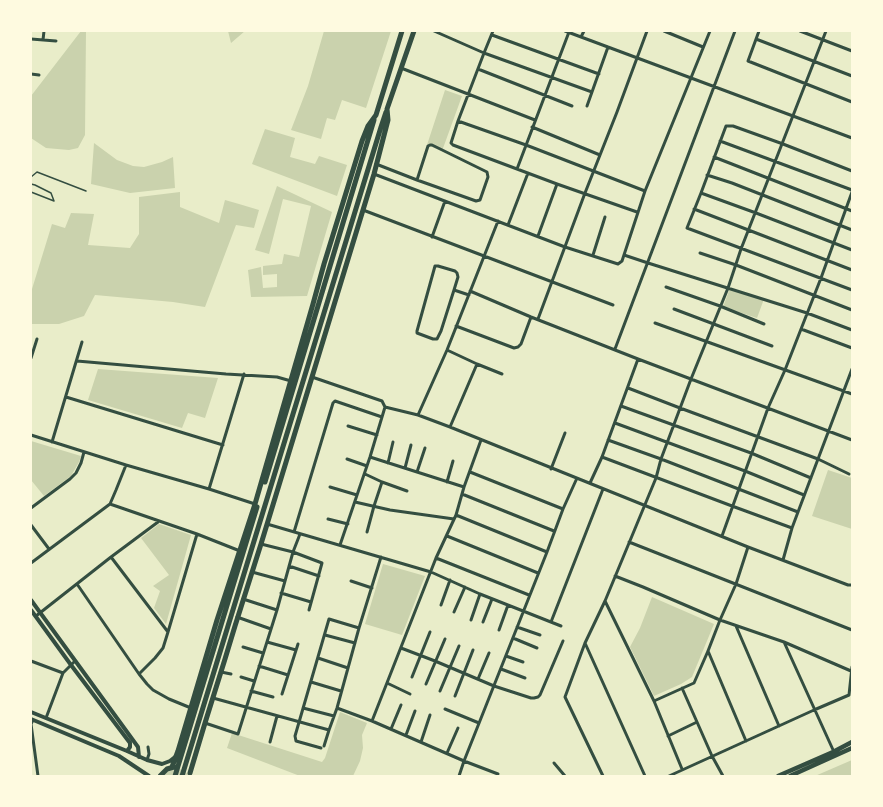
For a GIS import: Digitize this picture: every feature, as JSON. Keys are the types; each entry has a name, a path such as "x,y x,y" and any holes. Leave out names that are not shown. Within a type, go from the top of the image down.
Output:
{"main road":[{"path":"176,776 402,31"},
{"path":"182,776 381,127 414,31"},
{"path":"160,776 167,769 172,767 186,769 191,774 237,618 374,174 388,120 387,109"},
{"path":"172,767 217,620 240,551 324,264 362,141 368,126 376,115"},
{"path":"217,620 235,626"},
{"path":"790,776 852,742"},
{"path":"778,776 834,753 852,748"}],"street":[{"path":"43,40 44,31"},
{"path":"434,31 484,53 592,92"},
{"path":"494,31 484,53 451,143 557,184 637,212"},
{"path":"581,37 584,31"},
{"path":"538,320 585,193 618,112 647,31"},
{"path":"664,31 703,47"},
{"path":"374,174 565,247 618,264 622,260 637,212 710,31"},
{"path":"615,349 735,31"},
{"path":"759,31 748,61 852,102"},
{"path":"800,31 852,51"},
{"path":"603,776 565,697 585,643 605,601 656,478 667,442 728,288 741,249 826,31"},
{"path":"517,169 559,59 567,32 852,138"},
{"path":"492,35 599,74"},
{"path":"31,39 56,41"},
{"path":"756,40 852,76"},
{"path":"587,106 608,47"},
{"path":"401,68 535,120"},
{"path":"478,69 572,106"},
{"path":"31,74 39,75"},
{"path":"458,121 526,145 645,192"},
{"path":"852,171 783,144 728,125 725,127 687,228 852,290"},
{"path":"532,127 600,155"},
{"path":"720,141 852,191 821,278 751,453 722,536"},
{"path":"376,164 417,180 476,201 480,200 488,177 487,172 430,145 428,146 417,180"},
{"path":"714,158 852,211"},
{"path":"508,225 528,173"},
{"path":"708,175 852,230"},
{"path":"538,236 557,184"},
{"path":"701,193 852,250"},
{"path":"432,237 444,201"},
{"path":"694,209 852,270"},
{"path":"363,210 613,305"},
{"path":"593,255 605,218"},
{"path":"418,415 447,350 498,221"},
{"path":"624,254 648,263 807,313 852,330"},
{"path":"700,254 852,310"},
{"path":"435,266 455,271 457,273 458,276 454,290 437,339 417,333 435,266"},
{"path":"666,287 720,306 764,324"},
{"path":"454,290 470,293 638,359 852,440"},
{"path":"674,309 772,346"},
{"path":"456,326 514,348 521,344 531,317"},
{"path":"655,323 852,394"},
{"path":"801,329 852,348"},
{"path":"31,358 37,339"},
{"path":"52,442 82,342"},
{"path":"447,350 502,374"},
{"path":"590,483 602,457 638,359"},
{"path":"76,361 277,377 291,381"},
{"path":"450,427 477,364"},
{"path":"783,560 792,528 852,369"},
{"path":"209,489 244,374"},
{"path":"312,377 382,401 385,407 368,466 340,545"},
{"path":"628,388 818,459 849,474"},
{"path":"66,397 223,446"},
{"path":"294,532 333,403 335,401 382,417"},
{"path":"621,406 751,453 811,478"},
{"path":"385,407 418,415 450,427 551,469 590,483 748,547 848,585 852,585"},
{"path":"615,423 745,471 804,495"},
{"path":"348,426 377,435"},
{"path":"551,469 565,433"},
{"path":"31,435 254,504"},
{"path":"372,720 436,558 456,516 464,488 482,440"},
{"path":"608,440 798,512"},
{"path":"388,463 393,442"},
{"path":"405,468 411,446"},
{"path":"417,472 425,448"},
{"path":"31,508 76,473 84,452"},
{"path":"370,457 464,488"},
{"path":"602,457 792,528"},
{"path":"347,459 368,466"},
{"path":"447,482 453,462"},
{"path":"31,563 110,504 126,465"},
{"path":"470,472 563,509"},
{"path":"365,474 407,491"},
{"path":"459,776 554,531 577,478"},
{"path":"367,532 382,482"},
{"path":"330,488 357,495"},
{"path":"551,622 603,489"},
{"path":"462,494 554,531"},
{"path":"355,502 390,510 454,519"},
{"path":"110,504 158,522 197,534 240,551"},
{"path":"456,516 547,552"},
{"path":"328,519 348,524"},
{"path":"36,616 158,522"},
{"path":"267,524 431,572 523,612 561,626"},
{"path":"31,525 49,549"},
{"path":"139,674 155,658 162,648 197,534"},
{"path":"205,723 238,734 300,534"},
{"path":"447,536 538,573"},
{"path":"629,542 852,630"},
{"path":"261,544 294,552 322,563 309,610"},
{"path":"654,701 694,683 736,584 748,547"},
{"path":"111,557 168,632"},
{"path":"359,628 329,619 295,736 296,741 322,747 337,708 359,628 381,557"},
{"path":"436,558 529,595"},
{"path":"289,566 319,576"},
{"path":"252,572 285,581"},
{"path":"615,576 720,620 784,642 852,669 849,695 669,776"},
{"path":"441,605 450,580"},
{"path":"351,581 372,588"},
{"path":"77,584 139,674 153,690 169,699 191,708"},
{"path":"454,612 465,587"},
{"path":"281,593 311,602"},
{"path":"471,620 480,594"},
{"path":"243,599 277,610"},
{"path":"483,622 492,599"},
{"path":"31,600 138,747 140,757"},
{"path":"605,601 654,701 682,770"},
{"path":"499,630 508,605"},
{"path":"31,610 130,743 130,747 127,751"},
{"path":"237,618 271,629"},
{"path":"736,626 779,726"},
{"path":"517,627 540,635"},
{"path":"412,677 430,632"},
{"path":"325,635 355,643"},
{"path":"426,684 445,638"},
{"path":"512,638 537,648"},
{"path":"401,648 494,686 531,698 538,697 540,695 562,641"},
{"path":"266,642 296,650"},
{"path":"784,642 834,753"},
{"path":"585,643 645,776"},
{"path":"282,694 298,644"},
{"path":"440,691 459,646"},
{"path":"243,647 263,653"},
{"path":"455,696 473,650"},
{"path":"708,651 746,741"},
{"path":"478,679 489,653"},
{"path":"506,656 523,662"},
{"path":"318,658 348,668"},
{"path":"31,661 63,674"},
{"path":"46,718 63,674 75,661"},
{"path":"259,666 288,675"},
{"path":"501,669 525,678"},
{"path":"221,672 231,674"},
{"path":"241,677 254,681"},
{"path":"310,682 341,691"},
{"path":"387,684 410,694"},
{"path":"682,688 712,756 723,776"},
{"path":"251,691 273,697"},
{"path":"213,698 247,706 329,730"},
{"path":"391,729 401,705"},
{"path":"303,708 334,716"},
{"path":"337,708 372,720 464,761 498,774"},
{"path":"445,709 479,723"},
{"path":"406,735 415,711"},
{"path":"31,712 147,760 162,764 175,757"},
{"path":"421,742 430,715"},
{"path":"270,742 277,716"},
{"path":"38,776 32,737 32,720 119,756 149,776"},
{"path":"668,736 697,722"},
{"path":"447,753 458,728"},
{"path":"147,760 149,754 148,747"},
{"path":"554,763 565,776"}],"lane":[{"path":"31,177 37,172 86,191"},
{"path":"31,184 50,193 54,201 31,192"}],"green space":[{"path":"81,31 86,31 85,135 78,148 69,150 46,148 31,138 31,96"},
{"path":"228,31 245,31 231,43"},
{"path":"324,31 391,31 366,108 342,100 335,120 327,118 321,139 291,130 308,86"},
{"path":"445,90 462,96 442,151 427,145"},
{"path":"265,129 295,138 290,157 315,164 319,156 347,165 337,196 252,164"},
{"path":"94,143 117,160 133,166 144,167 173,157 175,188 130,193 91,184"},
{"path":"277,186 332,212 307,296 251,297 248,270 261,267 263,288 277,287 277,274 263,275 263,266 282,264 284,254 299,257 311,206 283,199 269,254 255,250"},
{"path":"180,192 180,207 219,223 225,200 259,210 254,228 236,225 205,307 173,302 95,295 84,316 59,324 31,324 32,289 52,224 65,228 71,213 94,214 88,245 130,248 139,234 139,197"},
{"path":"730,288 764,299 757,318 723,307"},
{"path":"98,369 218,378 205,418 188,413 182,428 88,400"},
{"path":"31,441 81,456 71,476 44,496 31,480"},
{"path":"828,470 852,478 852,529 812,516"},
{"path":"159,524 191,535 166,624 154,608 160,591 153,586 169,575 141,538"},
{"path":"383,564 425,576 402,635 365,624"},
{"path":"652,597 714,624 692,677 681,684 654,696 630,647 640,628"},
{"path":"340,712 367,723 362,735 363,748 360,761 353,776 300,776 227,748 232,733 322,762 325,758"},
{"path":"852,760 852,776 815,776"},
{"path":"173,769 183,770 190,776 163,776 168,771"}]}
